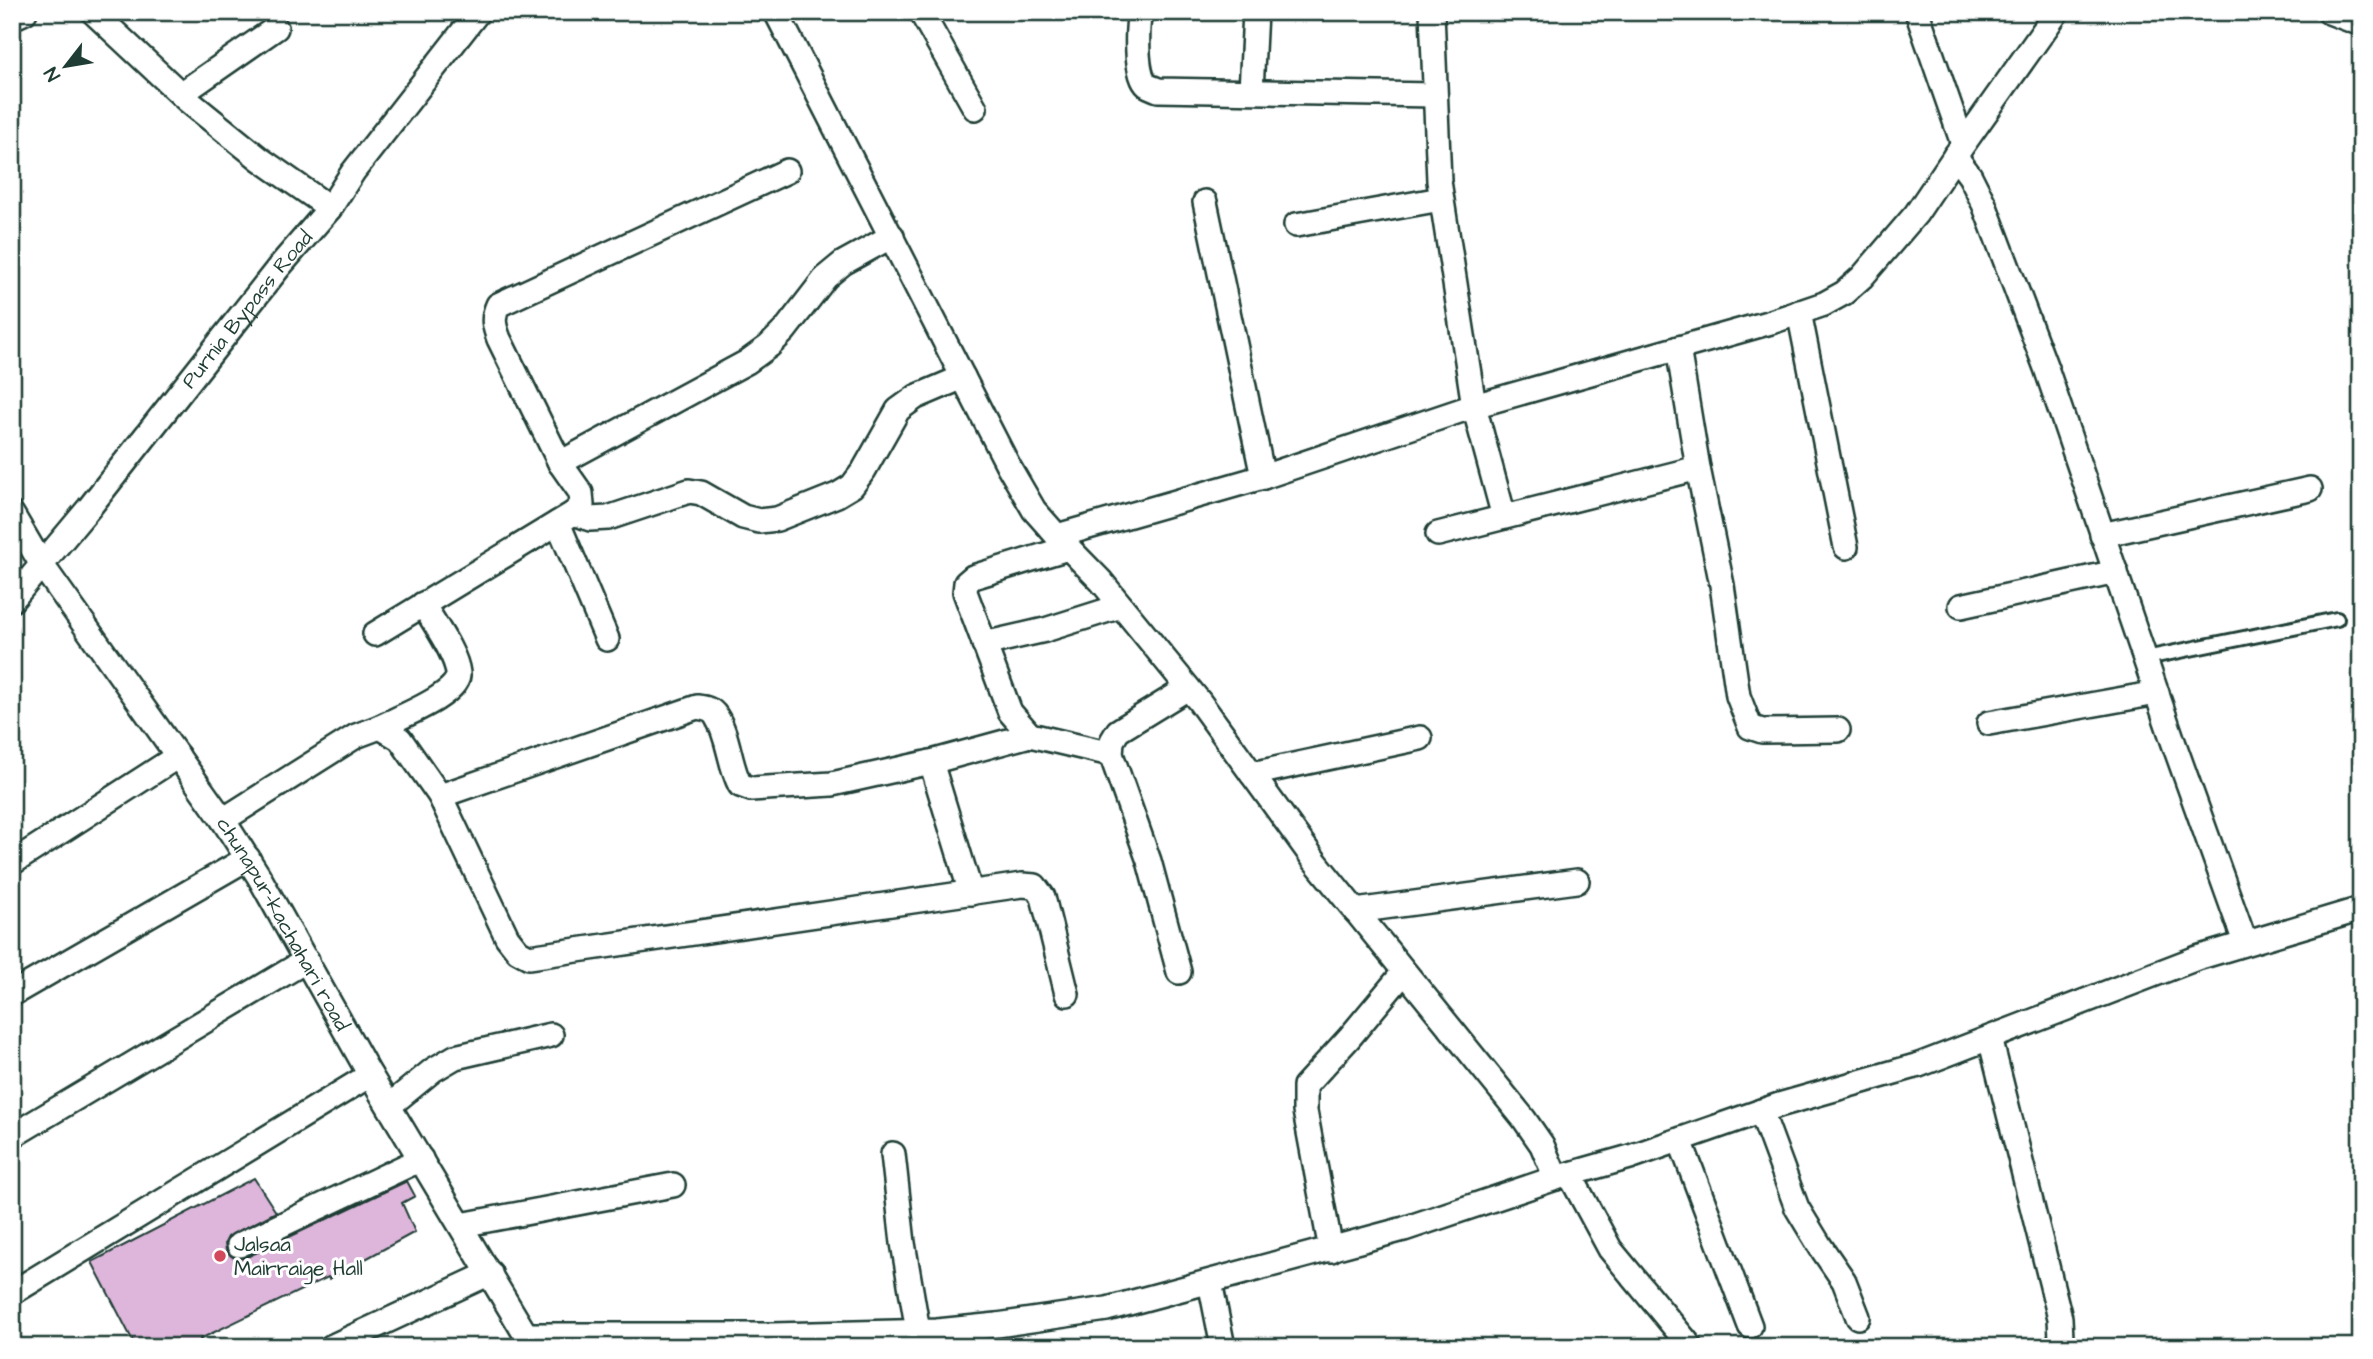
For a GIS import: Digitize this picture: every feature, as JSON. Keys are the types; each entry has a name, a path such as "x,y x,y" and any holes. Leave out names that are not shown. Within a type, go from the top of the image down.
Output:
{"street":[{"path":"12,18 25,12"},
{"path":"93,12 181,94 260,159 330,208"},
{"name":"Purnia Bypass Road","path":"12,600 279,267 330,208 353,172 478,12"},
{"path":"776,12 1009,467 1034,510 1121,606 1188,688 1315,861 1524,1119 1610,1248 1690,1347"},
{"path":"920,12 975,108"},
{"path":"1140,12 1140,74 1147,85 1158,90 1434,95"},
{"path":"1251,91 1255,12"},
{"path":"1432,12 1441,199 1474,406 1504,517"},
{"path":"1917,12 1959,150 1984,204 2046,368 2245,942"},
{"path":"1030,735 1010,712 984,644 965,592 966,583 972,577 1063,542 1474,406 1824,304 1844,293 1862,277 1916,214 2057,12"},
{"path":"2329,12 2361,24"},
{"path":"181,94 276,28"},
{"path":"375,634 566,518 582,505 581,493 560,463 494,325 493,315 498,305 787,171"},
{"path":"1296,225 1441,199"},
{"path":"1205,202 1263,477"},
{"path":"560,463 747,362 785,330 826,277 843,263 891,236"},
{"path":"1799,312 1846,547"},
{"path":"1678,348 1722,585 1738,696 1750,727 1762,731 1838,730"},
{"path":"566,518 608,518 688,491 701,493 743,517 759,522 777,519 837,495 852,486 898,410 916,397 963,377"},
{"path":"1438,534 1699,468"},
{"path":"2102,535 2310,489"},
{"name":"chunapur-kachahari road","path":"12,514 42,565 248,858 370,1075 529,1341"},
{"path":"566,518 607,639"},
{"path":"1961,607 2116,572"},
{"path":"223,820 356,736 446,694 456,683 459,674 423,604"},
{"path":"984,644 1045,630 1121,606"},
{"path":"1179,972 1149,862 1111,754 1112,741 1118,731 1188,688"},
{"path":"1989,723 2157,693"},
{"path":"440,796 697,707 708,709 716,715 740,785 751,789 832,784 931,762 1030,735 1111,754"},
{"path":"380,727 400,739 440,796 502,928 518,951 529,957 657,936 1022,885 1035,886 1040,890 1067,994"},
{"path":"1252,774 1420,737"},
{"path":"12,863 178,756"},
{"path":"931,762 971,893"},
{"path":"12,994 248,858"},
{"path":"1356,911 1577,881"},
{"path":"529,1341 918,1331 997,1325 1107,1309 1404,1229 1814,1094 1919,1065 2197,958 2361,909"},
{"path":"12,1136 307,960"},
{"path":"1331,1250 1305,1111 1305,1086 1404,972"},
{"path":"389,1106 433,1070 455,1057 551,1035"},
{"path":"1990,1038 2060,1318 2061,1338 2055,1347"},
{"path":"12,1293 370,1075"},
{"path":"1761,1111 1797,1208 1844,1281 1858,1317"},
{"path":"1681,1140 1750,1326"},
{"path":"892,1154 918,1331"},
{"path":"239,1245 421,1159"},
{"path":"461,1225 673,1185"},
{"path":"331,1347 490,1273"},
{"path":"1210,1282 1223,1347"}],"lane":[{"path":"2146,658 2337,619"}],"building":[{"name":"Jalsaa Mairraige Hall","path":"254,1178 276,1212 228,1237 226,1250 237,1259 245,1258 407,1181 415,1196 402,1203 415,1232 329,1279 328,1277 200,1339 205,1347 136,1347 92,1262"}],"place":[{"name":"Jalsaa Mairraige Hall","path":"220,1256"}]}
